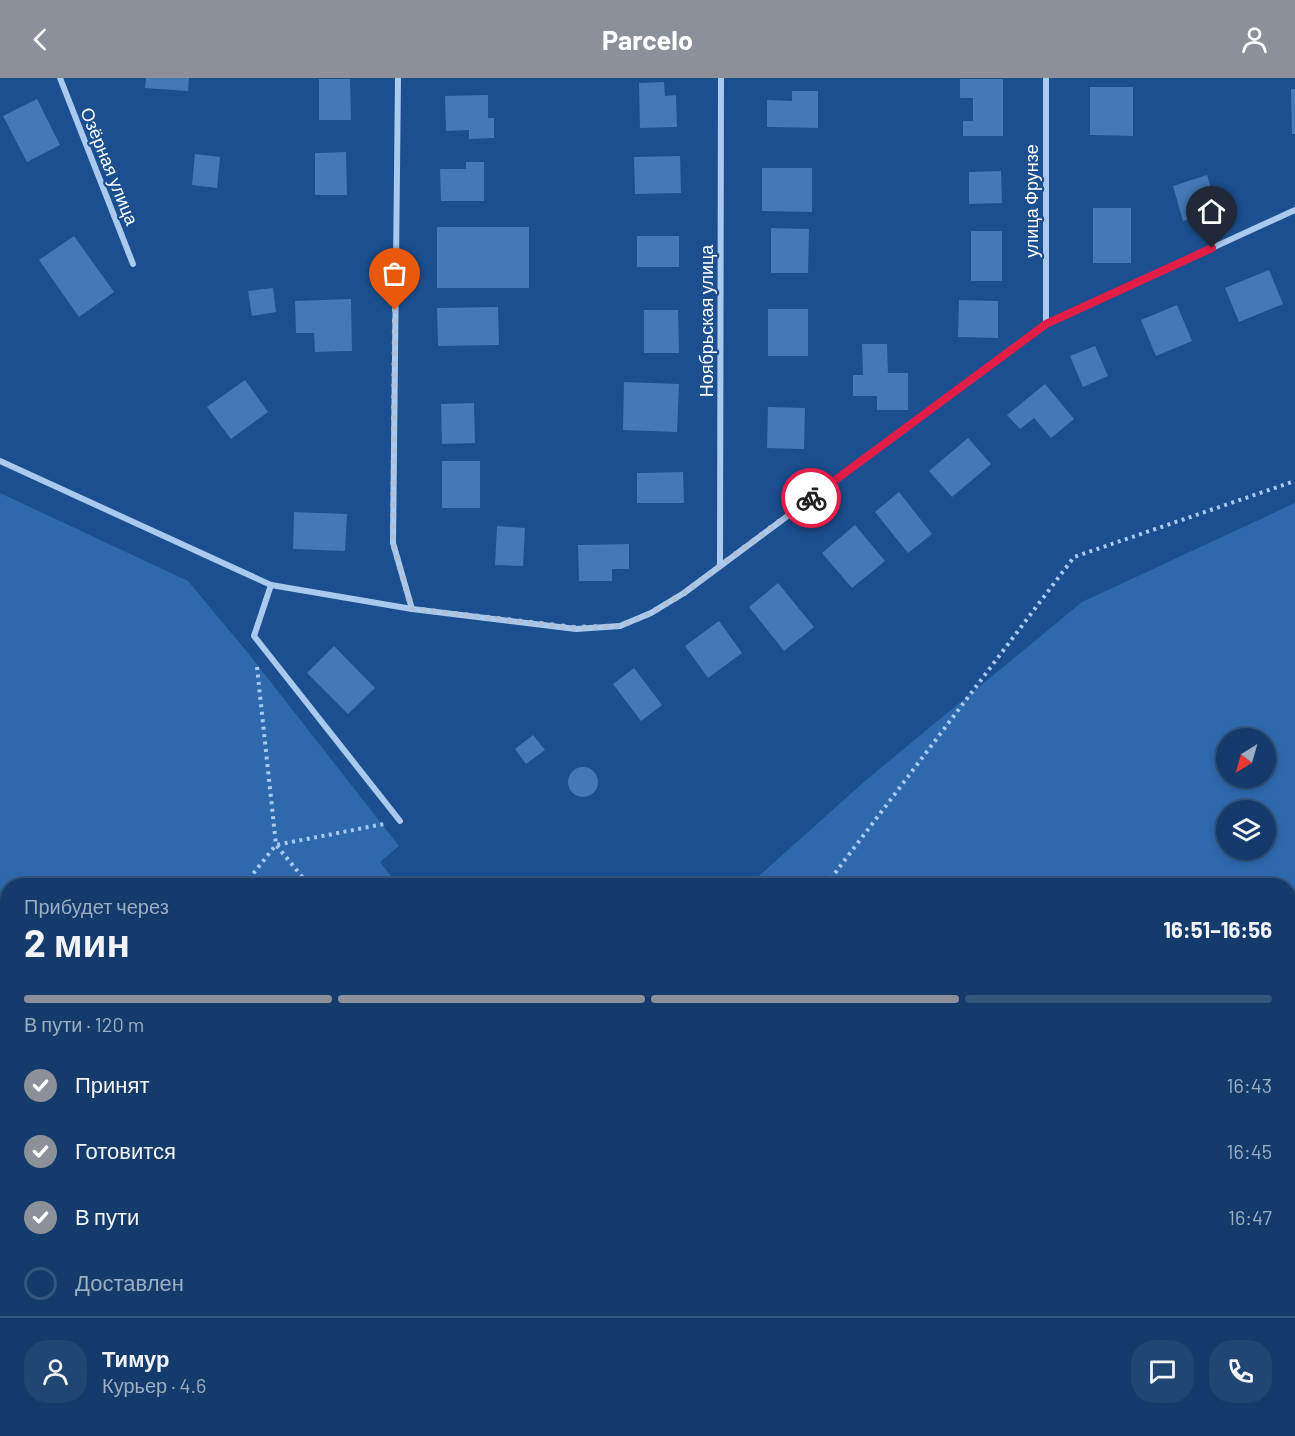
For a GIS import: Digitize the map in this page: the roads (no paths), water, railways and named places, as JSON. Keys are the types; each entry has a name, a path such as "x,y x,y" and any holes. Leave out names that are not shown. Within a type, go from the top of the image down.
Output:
{"street":[{"name":"Озёрная улица","path":"60,78 133,264"},
{"path":"398,78 393,543 412,609"},
{"name":"Ноябрьская улица","path":"720,565 721,78"},
{"name":"улица Фрунзе","path":"1046,324 1047,78"},
{"path":"0,461 271,585 412,609 576,628 620,626 651,613 684,593 1046,324 1295,210"},
{"path":"271,585 254,636 400,821"}]}
